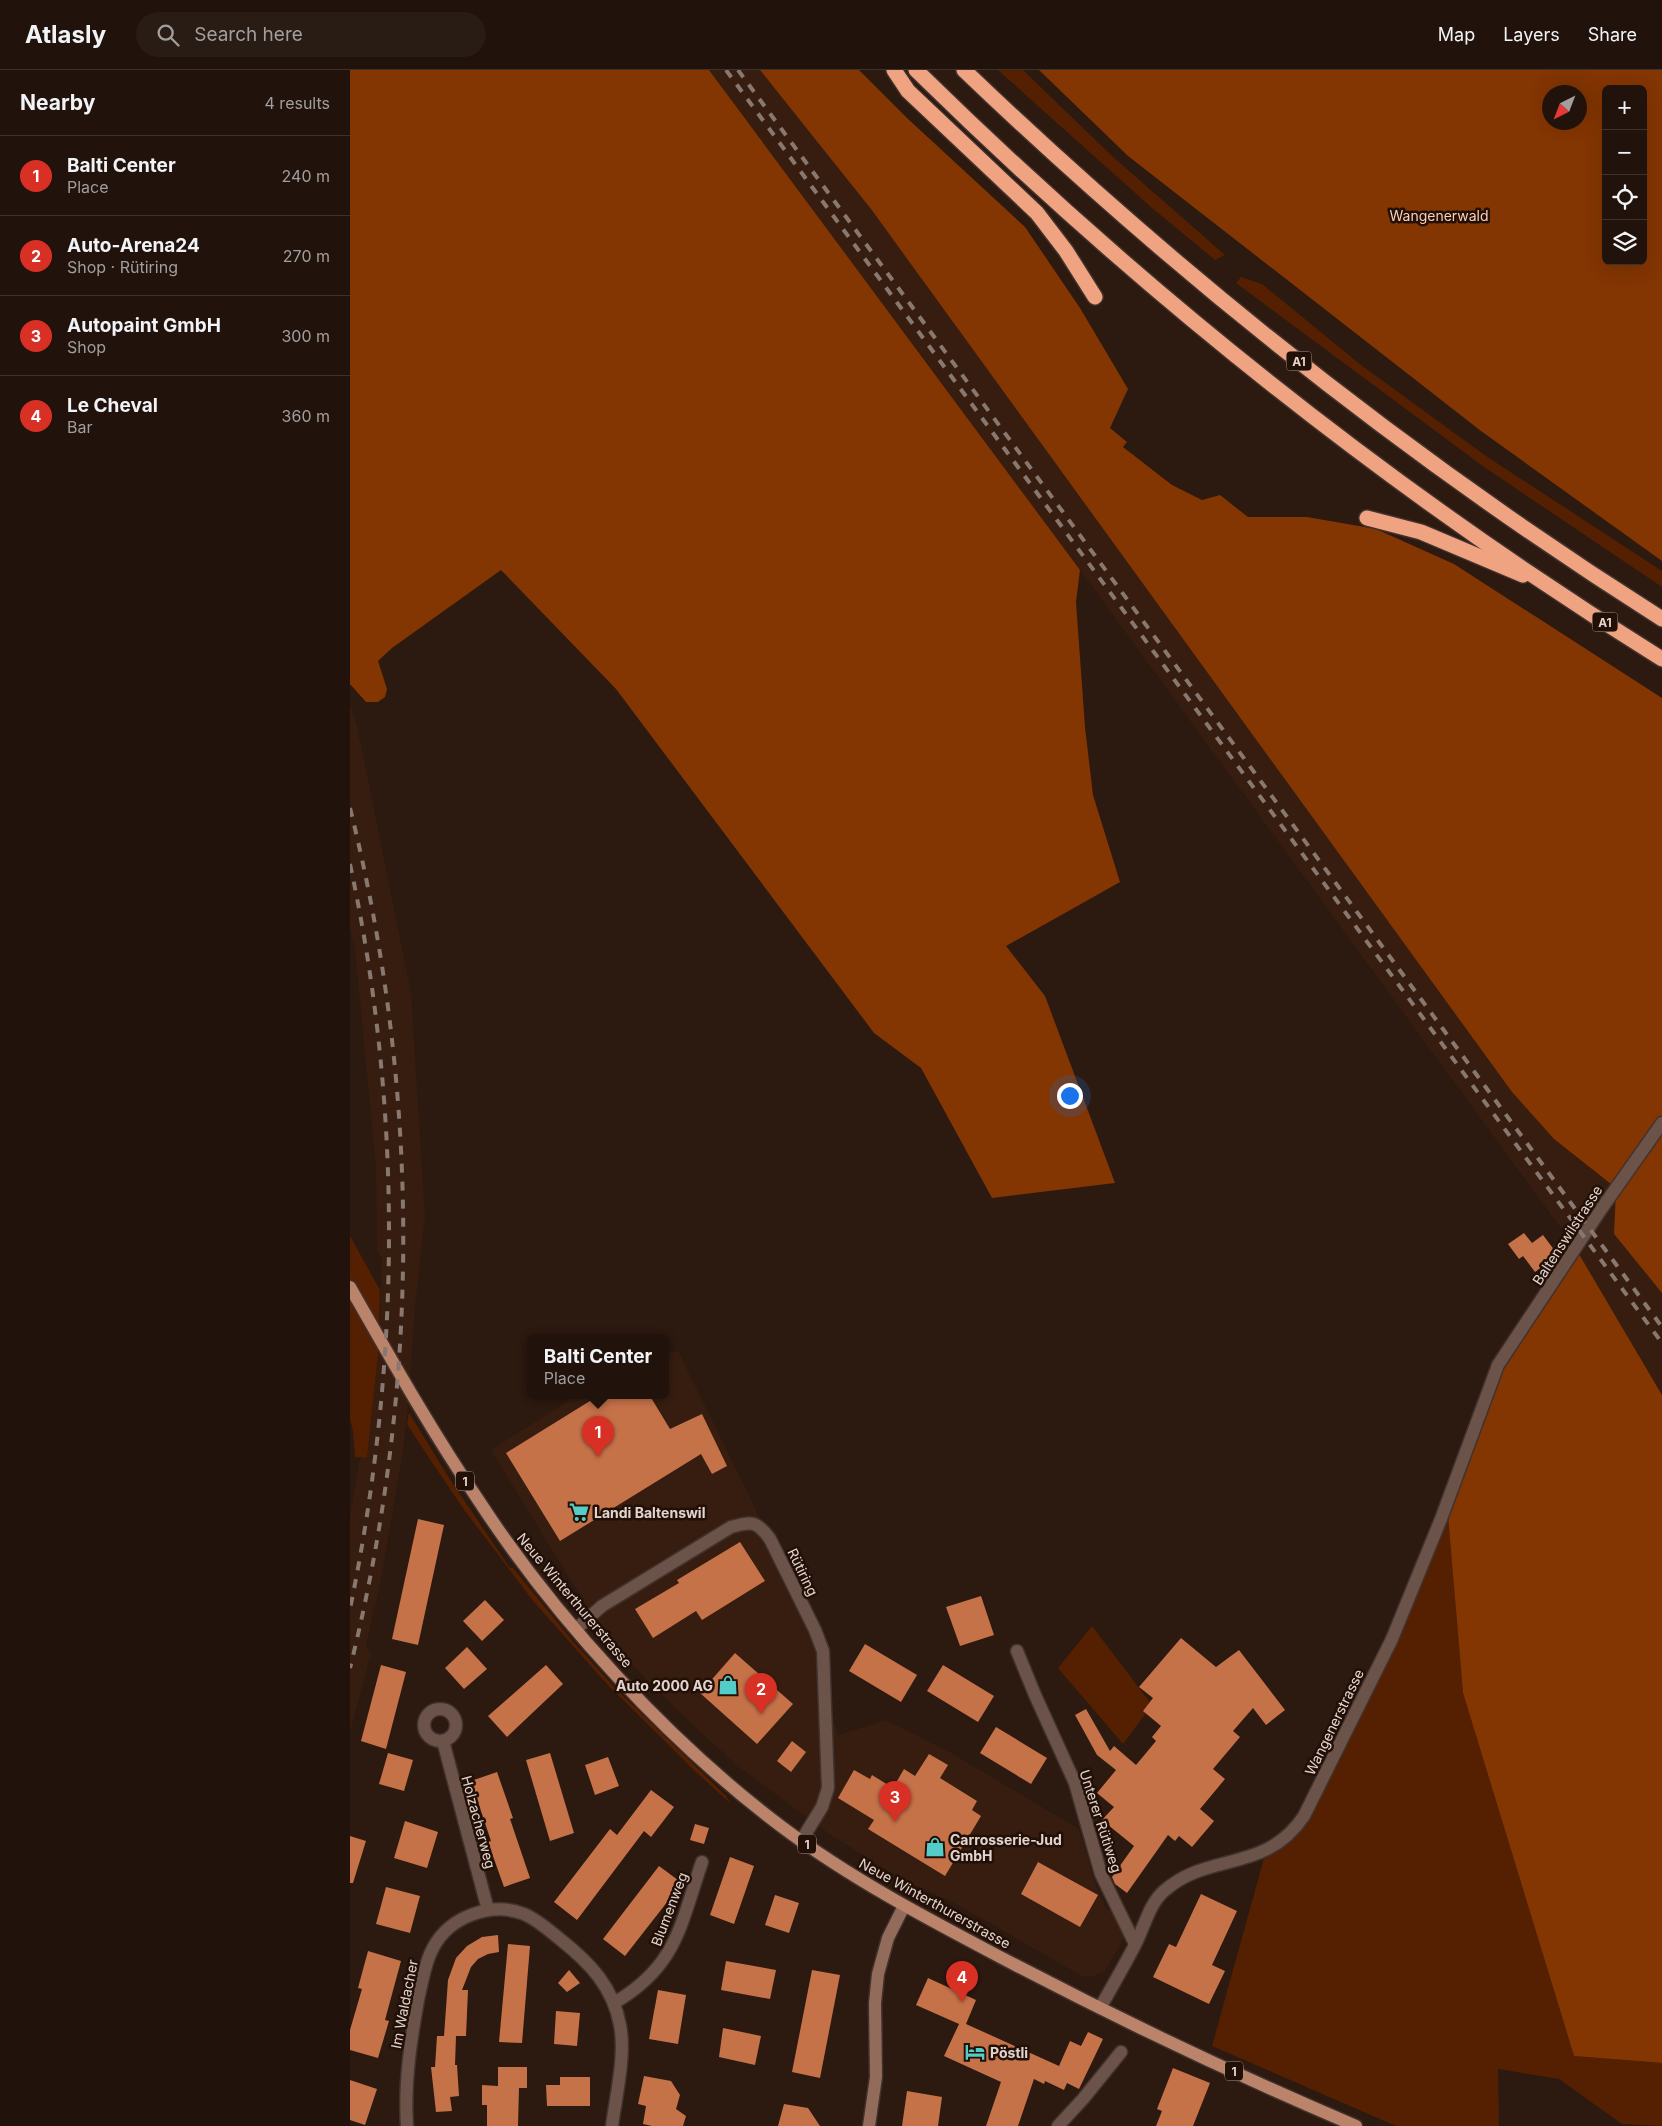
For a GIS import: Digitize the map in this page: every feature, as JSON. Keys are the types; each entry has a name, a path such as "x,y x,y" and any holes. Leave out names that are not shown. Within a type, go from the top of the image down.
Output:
{"highway":[{"path":"894,70 908,90 1037,213 1073,261 1095,297"},
{"name":"A1","path":"916,70 1040,188 1108,248 1217,339 1393,476 1548,585 1662,659"},
{"name":"A1","path":"964,70 1130,222 1276,343 1487,502 1662,618"},
{"name":"A1","path":"1367,518 1421,532 1548,585"}],"main road":[{"name":"Neue Winterthurerstrasse","path":"350,1287 414,1397 480,1503 516,1554 576,1629 624,1682 693,1750 755,1805 802,1841 904,1906 1100,2008 1356,2126"},
{"path":"869,2126 876,2077 875,2003 878,1974 888,1938 904,1906"}],"street":[{"name":"Baltenswilstrasse","path":"1498,1365 1602,1208 1662,1123"},
{"name":"Wangenerstrasse","path":"1100,2008 1156,1901 1167,1889 1192,1874 1266,1851 1288,1836 1304,1816 1392,1639 1441,1519 1498,1365"},
{"name":"Rütiring","path":"576,1629 602,1606 731,1527 748,1522 761,1526 770,1539 810,1621 822,1651 828,1788 822,1808 802,1841"},
{"name":"Unterer Rütiweg","path":"1017,1651 1035,1696 1075,1783 1101,1874 1135,1944"},
{"name":"Holzacherweg","path":"443,1741 488,1910"},
{"name":"Blumenweg","path":"614,2003 644,1983 667,1957 677,1935 702,1862"},
{"name":"Im Waldacher","path":"407,2126 407,2085 414,2022 428,1960 434,1946 450,1927 468,1916 488,1910 518,1912 543,1926 587,1961 603,1981 614,2003 620,2023 622,2041 612,2126"},
{"path":"1058,2126 1083,2099 1121,2052"}],"shaded area":[{"path":"709,70 760,70 823,147 871,209 1040,439 1512,1092 1554,1139 1616,1188 1614,1234 1662,1293 1662,1395 1576,1249 1080,570"},
{"path":"998,70 1023,70 1113,157 1225,255 1215,260 1152,208"},
{"path":"1241,277 1262,284 1361,365 1486,456 1662,571 1662,587 1484,467 1236,283"},
{"path":"350,704 357,726 411,992 425,1216 403,1451 381,1579 366,1645 371,1653 350,1733 350,1516 360,1458 367,1458 378,1355 382,1258 377,1251 376,1167 355,950 350,928"},
{"path":"350,1236 380,1290 378,1355 367,1458 355,1457 350,1419"},
{"path":"678,1351 750,1497 813,1644 838,1735 886,1720 953,1754 1079,1829 1096,1886 1106,1909 1112,1910 1125,1936 1105,1971 1093,1976 1082,1976 958,1905 898,1877 828,1833 739,1767 697,1729 605,1636 491,1450 571,1399 669,1399 669,1353"},
{"path":"409,1413 451,1481 510,1568 513,1568 571,1639 615,1688 726,1796 731,1804 606,1683 534,1602 465,1511 425,1452 407,1424"},
{"path":"1447,1504 1463,1693 1574,2056 1662,2063 1662,2126 1622,2124 1559,2079 1498,2069 1499,2126 1396,2126 1212,2046 1266,1851 1312,1800"},
{"path":"1092,1626 1152,1705 1123,1744 1058,1668"}],"green space":[{"path":"350,70 709,70 1080,570 1076,602 1085,727 1093,795 1120,882 1006,946 1045,996 1115,1183 992,1198 921,1068 874,1033 616,689 501,570 392,648 378,661 387,689 385,697 378,702 366,702 350,684"},
{"path":"760,70 859,70 907,118 1025,227 1080,308 1128,389 1110,428 1127,442 1123,447 1172,485 1202,500 1220,495 1248,517 1307,517 1376,529 1454,564 1662,698 1662,1293 1614,1234 1616,1188 1554,1139 1512,1092 871,209"},
{"name":"Wangenerwald","path":"1039,70 1662,70 1662,561 1481,431 1128,156"},
{"path":"1576,1249 1662,1395 1662,2063 1574,2056 1463,1693 1447,1504 1498,1365"}],"building":[{"path":"1524,1233 1532,1243 1543,1235 1558,1255 1535,1272 1523,1256 1519,1259 1508,1244"},
{"path":"593,1399 652,1399 670,1429 702,1414 727,1466 712,1474 701,1454 560,1541 506,1453"},
{"path":"418,1519 444,1525 418,1645 392,1639"},
{"path":"740,1542 765,1581 702,1620 696,1611 653,1638 635,1609 679,1583 677,1580"},
{"path":"981,1596 994,1635 960,1646 946,1607"},
{"path":"485,1600 504,1620 482,1641 463,1621"},
{"path":"1181,1638 1216,1667 1239,1650 1285,1710 1266,1725 1253,1708 1233,1731 1240,1737 1213,1769 1225,1779 1200,1809 1214,1821 1192,1847 1179,1836 1175,1841 1168,1835 1127,1893 1115,1884 1112,1877 1134,1846 1102,1820 1114,1807 1097,1793 1116,1770 1097,1755 1075,1715 1086,1709 1110,1751 1114,1746 1136,1765 1156,1741 1152,1737 1161,1726 1143,1711 1153,1698 1139,1687"},
{"path":"865,1644 917,1675 901,1702 849,1671"},
{"path":"467,1647 487,1669 464,1689 445,1668"},
{"path":"735,1653 793,1704 757,1744 700,1693"},
{"path":"381,1665 406,1672 386,1749 361,1741"},
{"path":"546,1665 563,1684 507,1737 488,1716"},
{"path":"943,1665 994,1696 978,1722 927,1691"},
{"path":"996,1727 1047,1758 1031,1784 980,1753"},
{"path":"792,1741 806,1752 791,1772 777,1761"},
{"path":"388,1753 413,1760 404,1791 379,1784"},
{"path":"550,1753 574,1833 550,1841 526,1760"},
{"path":"929,1754 948,1765 940,1778 977,1801 972,1810 981,1816 945,1876 868,1829 874,1820 838,1798 854,1770 870,1779 872,1775 893,1788 904,1769 915,1776"},
{"path":"608,1757 619,1786 595,1795 585,1765"},
{"path":"497,1772 513,1818 510,1819 530,1878 504,1887 488,1842 491,1841 471,1781"},
{"path":"651,1790 674,1807 651,1837 644,1831 577,1920 554,1902 610,1829 617,1835"},
{"path":"405,1821 438,1832 427,1868 394,1858"},
{"path":"695,1824 709,1828 704,1844 690,1840"},
{"path":"350,1836 366,1841 353,1883 350,1883"},
{"path":"730,1857 754,1866 734,1924 710,1915"},
{"path":"1038,1862 1098,1895 1080,1927 1021,1894"},
{"path":"659,1866 682,1883 625,1956 603,1939"},
{"path":"386,1887 420,1896 410,1933 376,1924"},
{"path":"1201,1894 1237,1911 1212,1965 1225,1971 1209,2004 1153,1977 1169,1944 1176,1947"},
{"path":"775,1895 799,1903 789,1933 765,1925"},
{"path":"498,1935 499,1952 488,1954 478,1959 471,1967 462,1990 468,1990 466,2036 456,2036 455,2065 457,2065 459,2096 450,2097 452,2111 436,2112 431,2067 435,2067 437,2036 444,2036 448,1980 456,1958 467,1946 482,1937"},
{"path":"508,1944 530,1946 522,2043 499,2042"},
{"path":"368,1951 401,1961 385,2020 389,2021 378,2058 350,2050 350,2030 362,1989 358,1988"},
{"path":"726,1961 776,1970 770,1999 721,1990"},
{"path":"569,1970 580,1983 567,1992 558,1983"},
{"path":"812,1970 840,1975 820,2078 792,2072"},
{"path":"928,1978 976,2000 966,2024 1059,2066 1070,2041 1081,2046 1088,2032 1103,2039 1079,2089 1067,2083 1064,2090 1045,2081 1044,2084 1034,2079 1018,2126 986,2126 1001,2082 944,2056 959,2024 916,2005"},
{"path":"658,1990 686,1995 678,2044 649,2039"},
{"path":"556,2011 580,2013 577,2046 554,2044"},
{"path":"723,2028 761,2036 755,2065 719,2057"},
{"path":"498,2067 527,2067 527,2088 519,2088 518,2126 487,2126 487,2105 482,2105 482,2085 498,2086"},
{"path":"1173,2068 1210,2083 1193,2126 1156,2126 1162,2111 1157,2109"},
{"path":"644,2076 671,2081 680,2095 676,2109 686,2116 683,2126 652,2126 643,2124 646,2106 638,2104"},
{"path":"560,2077 590,2077 590,2106 547,2106 546,2085 560,2085"},
{"path":"350,2080 377,2089 365,2125 350,2120"},
{"path":"907,2091 942,2097 938,2126 902,2126"},
{"path":"784,2104 808,2108 820,2126 778,2126"}],"railway":[{"path":"726,70 1662,1343"},
{"path":"738,70 1662,1327"},
{"path":"350,808 373,915 390,1023 400,1130 403,1238 400,1346 390,1453 373,1561 350,1668"},
{"path":"350,864 367,957 380,1049 387,1143 389,1236 386,1330 379,1423 367,1516 350,1609"}],"place":[{"name":"Balti Center","path":"598,1457"},
{"name":"Landi Baltenswil","path":"579,1512"},
{"name":"Auto 2000 AG","path":"728,1685"},
{"name":"Auto-Arena24","path":"761,1714"},
{"name":"Autopaint GmbH","path":"895,1822"},
{"name":"Carrosserie-Jud GmbH","path":"935,1847"},
{"name":"Le Cheval","path":"962,2002"},
{"name":"Pöstli","path":"975,2052"}]}
